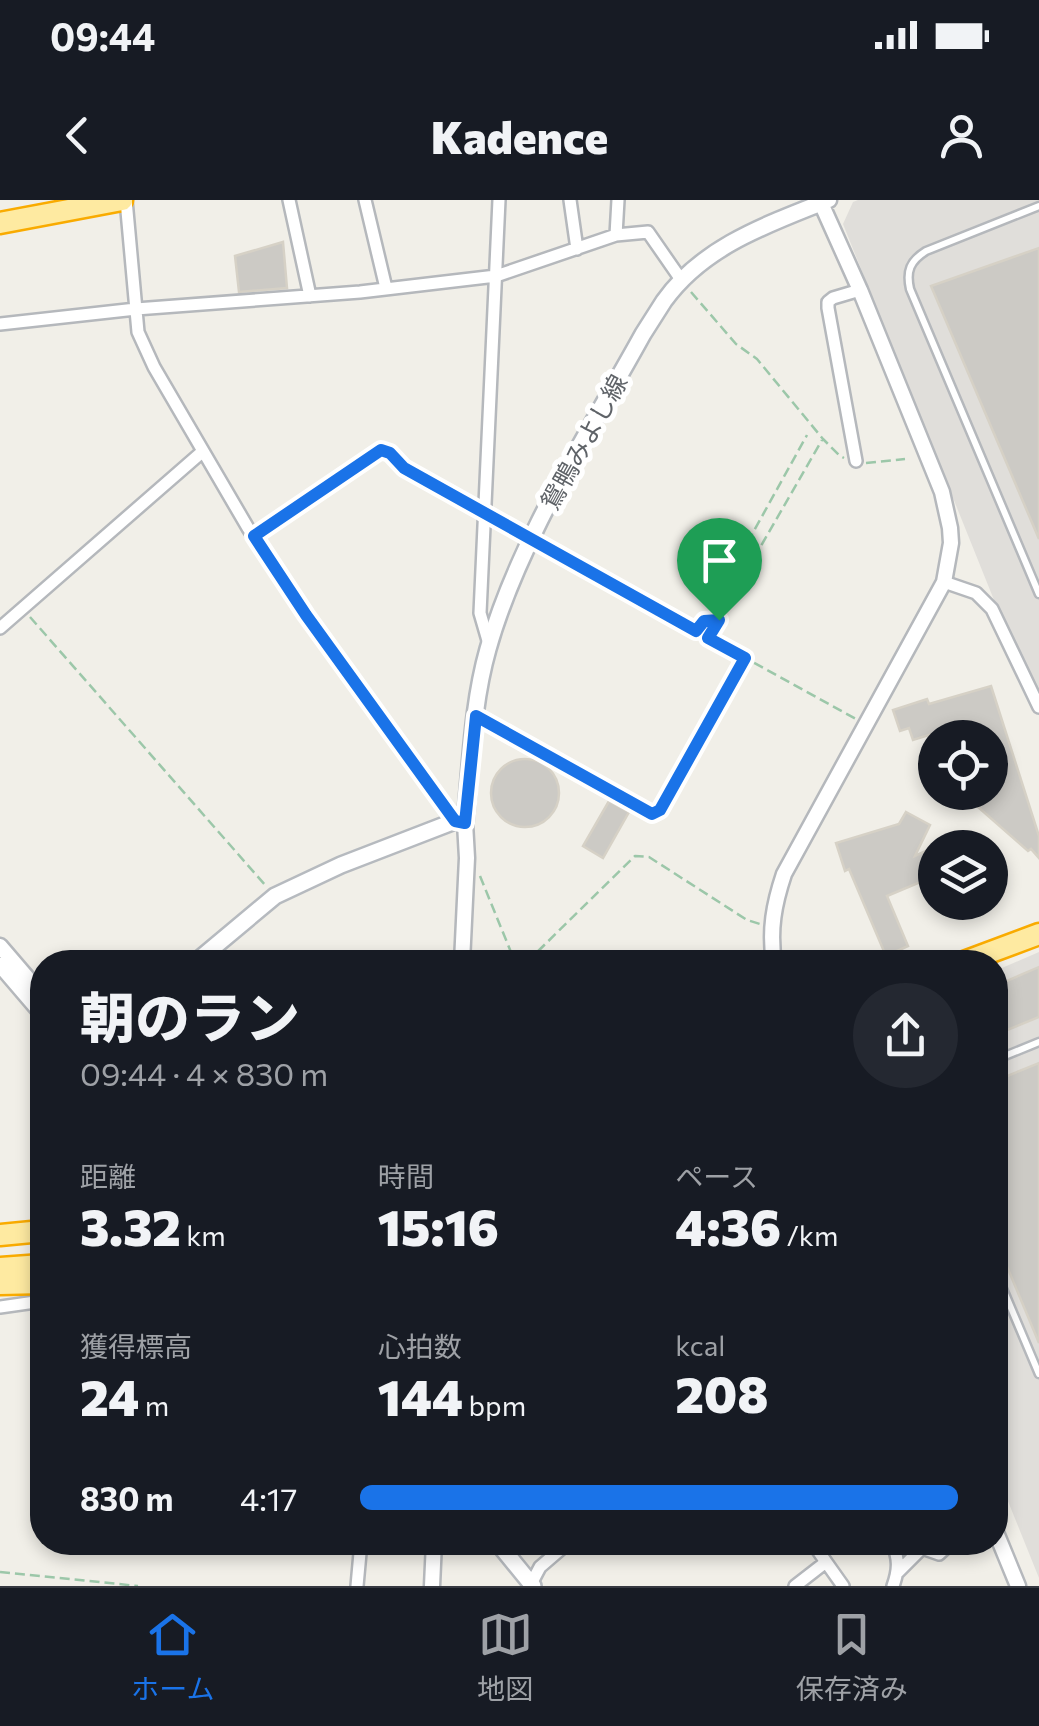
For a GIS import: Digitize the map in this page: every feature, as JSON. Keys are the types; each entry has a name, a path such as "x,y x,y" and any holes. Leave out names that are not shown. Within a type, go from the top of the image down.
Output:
{"highway":[{"path":"0,222 124,200"},
{"path":"996,950 1039,934"},
{"path":"0,1235 30,1232"},
{"path":"0,1268 30,1266"},
{"path":"0,1284 30,1284"}],"main road":[{"name":"鴛鴨みよし線","path":"460,822 489,645 515,572 643,334 682,281 732,241 823,201"},
{"path":"210,950 274,896 341,865 460,822"},
{"path":"508,1555 532,1585"}],"street":[{"path":"124,200 138,332 144,347 202,452 306,615 460,822 467,858 463,950"},
{"path":"289,200 310,296"},
{"path":"364,200 386,288"},
{"path":"489,645 480,612 499,200"},
{"path":"570,200 577,248"},
{"path":"616,234 618,200"},
{"path":"773,950 771,927 784,874 944,582 951,542 942,492 823,201"},
{"path":"0,324 496,276 616,234 648,232 682,281"},
{"path":"856,461 828,302 860,290"},
{"path":"0,628 202,452"},
{"path":"944,582 976,593 992,609 1039,707"},
{"path":"0,946 30,980"},
{"path":"0,965 30,1000"},
{"path":"0,1292 30,1286"},
{"path":"0,1306 30,1302"},
{"path":"357,1586 360,1555"},
{"path":"432,1586 433,1555"},
{"path":"532,1585 540,1566 553,1555"},
{"path":"821,1555 843,1586"},
{"path":"893,1586 898,1572 897,1555"},
{"path":"898,1572 915,1555"},
{"path":"1005,1555 1018,1586"},
{"path":"795,1586 826,1562"}],"lane":[{"path":"1039,206 926,250 914,259 907,275 1039,594"},
{"path":"1008,1055 1039,1042"},
{"path":"1008,1301 1039,1374"}],"path":[{"path":"682,281 736,344 757,359 840,456 863,463 905,459"},
{"path":"696,631 808,435"},
{"path":"708,638 822,438"},
{"path":"254,536 381,450 390,453 404,468 484,514 866,725"},
{"path":"23,608 274,896"},
{"path":"704,621 719,620"},
{"path":"476,716 652,814 660,810 745,658"},
{"path":"540,950 635,856 650,858 747,920 771,927"},
{"path":"467,858 476,864 509,950"},
{"path":"0,1572 138,1586"}],"shaded area":[{"path":"1039,200 1039,712 843,224 853,202"},
{"path":"1039,952 1039,1578 1008,1501 1008,965"}],"building":[{"path":"283,242 287,288 239,292 235,256"},
{"path":"1039,248 1039,539 931,286"},
{"path":"991,686 1002,720 918,720 918,738 913,740 909,728 900,731 893,710 927,699 929,704"},
{"path":"1008,739 1039,836 1039,858 981,810 1008,810"},
{"path":"525,759 538,761 549,769 557,780 557,806 549,817 538,825 525,827 512,825 501,817 493,806 491,793 493,780 501,769 512,761"},
{"path":"609,801 629,812 603,858 583,846"},
{"path":"906,812 930,825 928,830 918,830 918,883 887,896 908,946 883,950 849,869 845,871 836,843 899,824"},
{"path":"1039,967 1039,1017 1008,1030 1008,980"},
{"path":"1039,1063 1039,1343 1008,1269 1008,1076"}],"route":[{"path":"381,450 390,453 404,468 484,514 696,631 704,621 719,620 708,638 745,658 660,810 652,814 476,716 465,823 455,821 306,615 254,536 381,450"}]}
